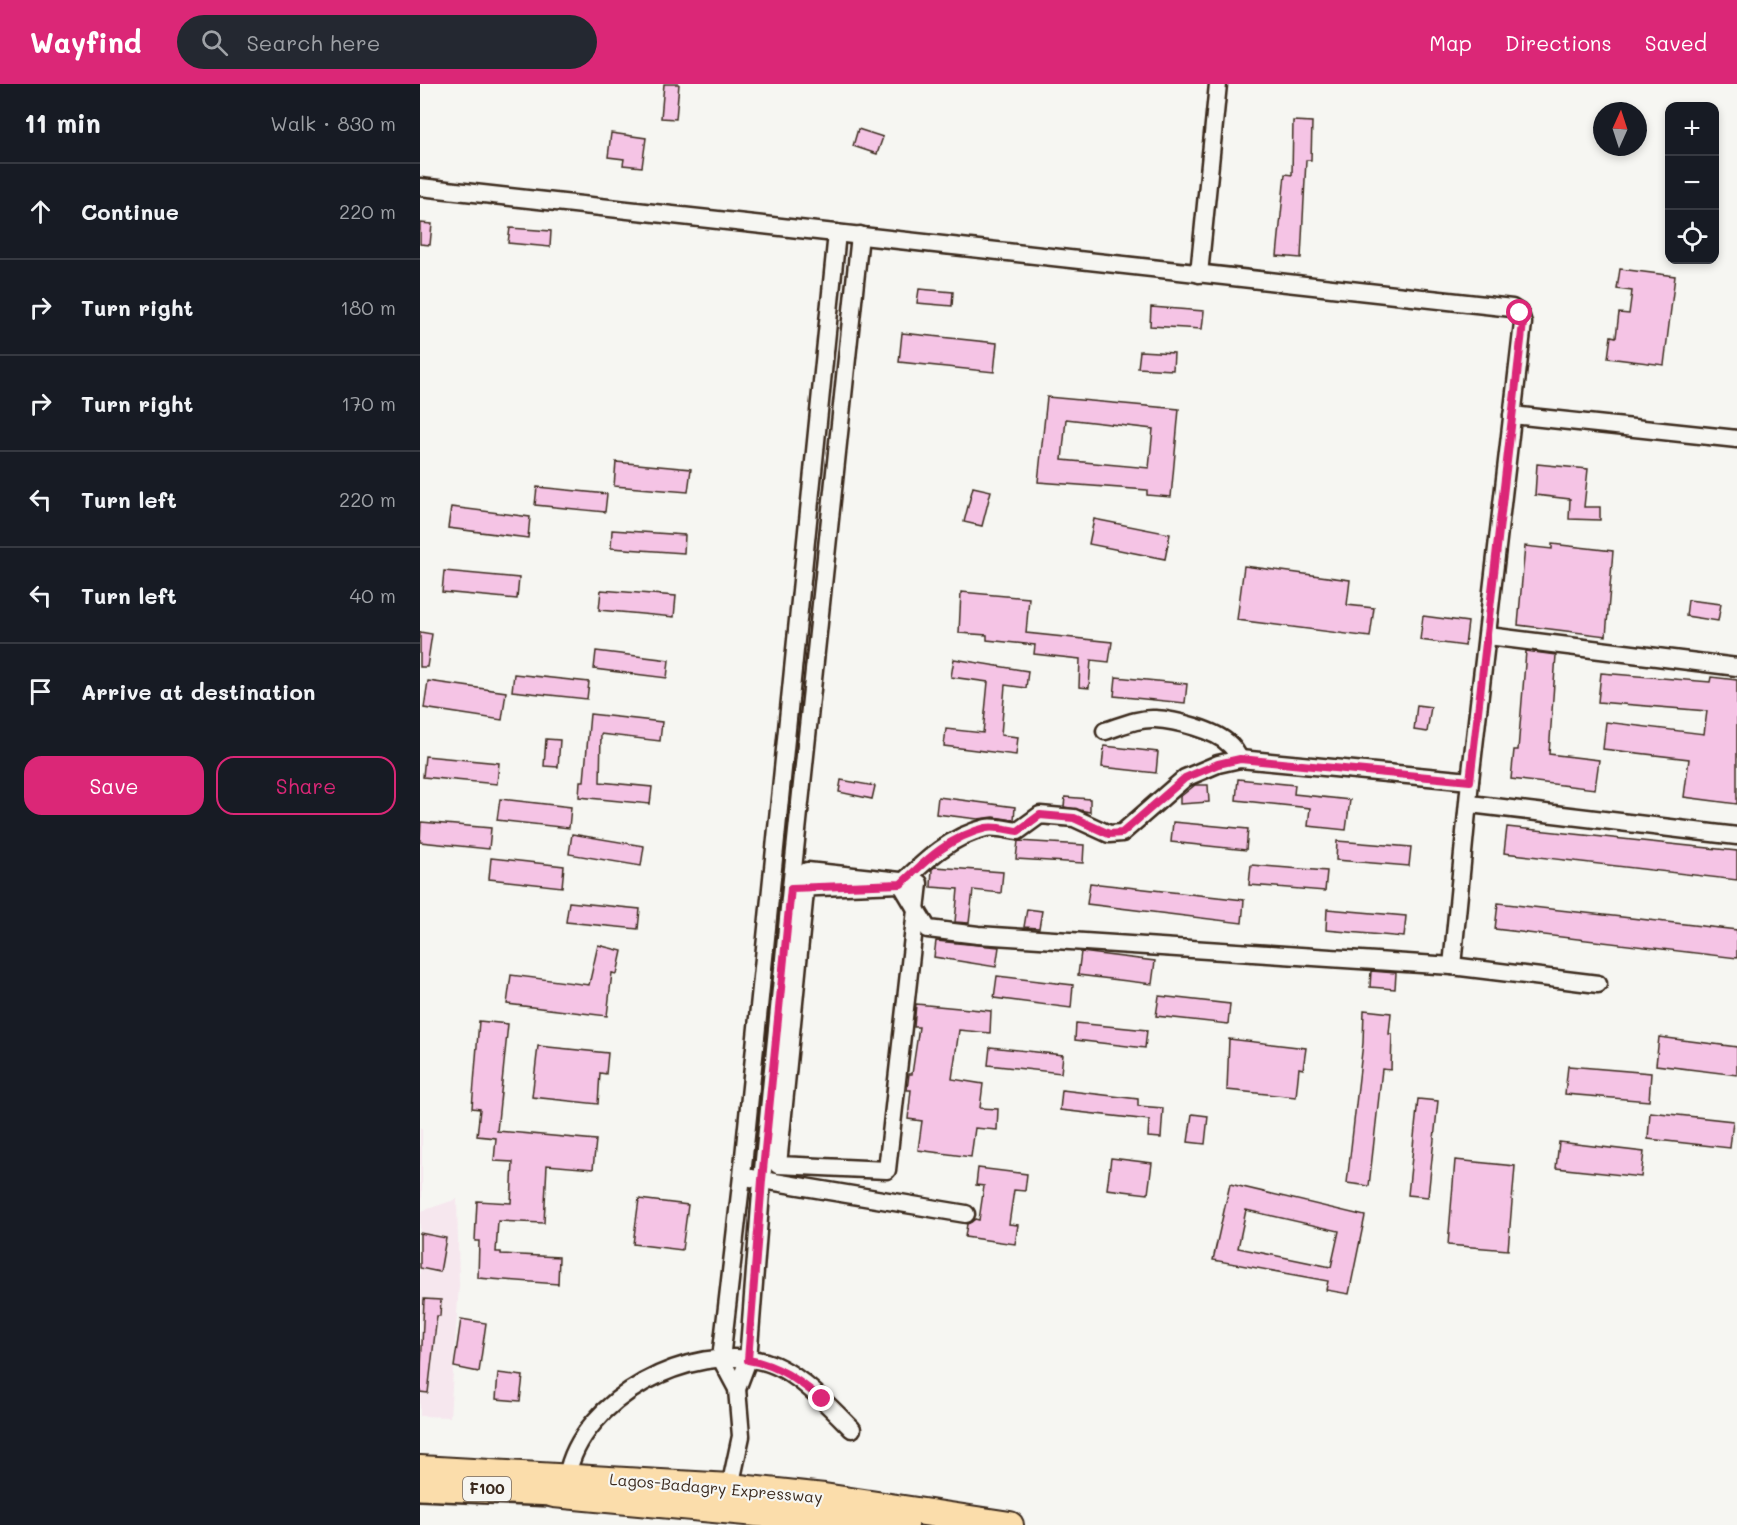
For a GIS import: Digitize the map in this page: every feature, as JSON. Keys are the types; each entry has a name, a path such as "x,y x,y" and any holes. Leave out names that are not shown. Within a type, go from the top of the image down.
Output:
{"highway":[{"name":"Lagos-Badagry Expressway","path":"420,1486 560,1484 903,1525"}],"main road":[{"name":"Lagos-Badagry Expressway","path":"420,1469 560,1484 730,1487 824,1497 1010,1525"}],"street":[{"path":"1198,274 1218,84"},
{"path":"420,187 1512,308 1520,313 1523,323 1470,781 1470,804 1452,966"},
{"path":"730,1487 741,1436 736,1389 721,1359 742,1176 837,232"},
{"path":"736,1389 748,1360 762,1180 791,888 860,235"},
{"path":"1512,415 1737,439"},
{"path":"1488,636 1737,667"},
{"path":"1105,731 1137,721 1154,719 1201,729 1229,743 1240,759"},
{"path":"791,888 901,884 934,853 956,840 987,827 1018,831 1040,815 1074,818 1109,834 1122,833 1185,778 1208,767 1240,759 1470,781"},
{"path":"1470,804 1737,836"},
{"path":"807,871 919,883 887,1170 778,1165 807,871"},
{"path":"901,884 928,929 978,935 1452,966 1599,984"},
{"path":"742,1176 966,1214"},
{"path":"560,1484 570,1458 592,1425 608,1407 661,1372 721,1359 767,1363 799,1381 852,1429"}],"shaded area":[{"path":"420,1127 422,1130 422,1211 457,1199 459,1285 450,1417 420,1416"}],"building":[{"path":"664,84 679,84 676,119 661,118"},
{"path":"1293,121 1312,122 1311,160 1306,160 1301,258 1277,256 1285,174 1292,175"},
{"path":"858,129 883,137 877,154 853,146"},
{"path":"611,133 646,138 642,167 623,165 624,159 608,157"},
{"path":"420,223 432,224 430,245 420,244"},
{"path":"510,228 551,231 550,247 508,243"},
{"path":"1620,269 1675,276 1664,365 1608,358 1611,336 1616,337 1619,313 1629,314 1632,291 1617,289"},
{"path":"919,289 953,292 952,306 917,303"},
{"path":"1151,307 1204,311 1202,329 1150,326"},
{"path":"902,333 997,343 994,372 899,362"},
{"path":"1140,351 1174,353 1173,370 1138,368"},
{"path":"1047,397 1179,409 1171,497 1147,495 1147,490 1038,482","holes":["1066,419 1153,429 1149,468 1062,460"]},
{"path":"616,462 691,469 688,492 614,486"},
{"path":"1537,464 1588,469 1584,507 1600,507 1600,520 1569,519 1570,499 1535,495"},
{"path":"537,487 607,494 605,512 535,505"},
{"path":"973,487 991,491 982,526 964,522"},
{"path":"451,507 530,517 528,538 448,528"},
{"path":"1094,519 1170,534 1165,559 1089,544"},
{"path":"612,530 685,535 684,553 611,548"},
{"path":"1552,544 1613,551 1606,636 1518,625 1525,546 1552,549"},
{"path":"1244,566 1350,580 1347,605 1374,608 1370,637 1237,620"},
{"path":"444,571 519,578 517,599 442,592"},
{"path":"601,590 676,596 674,617 599,610"},
{"path":"961,592 1029,598 1026,633 1112,642 1109,662 1091,660 1089,688 1079,687 1080,659 1034,654 1035,645 987,640 987,635 959,633"},
{"path":"1688,600 1721,604 1718,621 1686,616"},
{"path":"1423,616 1468,622 1465,646 1420,640"},
{"path":"420,632 432,634 427,667 420,667"},
{"path":"596,651 669,660 667,678 594,669"},
{"path":"1526,651 1556,655 1549,754 1599,760 1595,789 1511,779 1514,750 1518,750"},
{"path":"954,659 1028,671 1026,688 1005,685 1001,735 1018,737 1016,755 944,746 946,729 983,733 988,682 951,677"},
{"path":"1601,673 1710,682 1711,677 1737,680 1737,804 1684,797 1689,759 1603,749 1606,722 1704,734 1707,711 1598,702"},
{"path":"514,674 589,682 587,699 512,691"},
{"path":"1116,677 1187,684 1185,703 1114,696"},
{"path":"428,681 506,692 502,720 424,708"},
{"path":"1417,705 1431,707 1427,732 1414,730"},
{"path":"590,714 662,722 660,741 601,734 600,782 652,787 650,804 579,797 580,781 584,781"},
{"path":"546,739 560,740 558,767 544,766"},
{"path":"1104,746 1158,752 1156,773 1102,767"},
{"path":"425,756 499,763 497,784 423,777"},
{"path":"1238,779 1295,785 1294,794 1350,800 1346,830 1308,826 1310,808 1236,800"},
{"path":"841,780 875,786 872,799 839,792"},
{"path":"1195,785 1208,785 1209,802 1180,804 1180,797"},
{"path":"938,797 1015,807 1014,820 936,814"},
{"path":"1065,797 1090,799 1090,812 1064,807"},
{"path":"500,799 571,807 569,828 497,820"},
{"path":"421,822 491,828 489,849 420,842"},
{"path":"1173,822 1248,829 1246,850 1171,842"},
{"path":"1507,827 1737,851 1737,880 1504,853"},
{"path":"572,834 644,846 641,866 569,854"},
{"path":"1018,841 1084,845 1083,863 1016,859"},
{"path":"1337,841 1411,847 1409,866 1336,860"},
{"path":"491,858 564,866 562,887 489,879"},
{"path":"1251,865 1327,871 1325,891 1249,885"},
{"path":"935,867 1003,872 1001,893 973,890 969,923 955,922 958,889 931,887 932,869"},
{"path":"1090,883 1244,900 1242,923 1087,904"},
{"path":"569,902 640,909 638,929 566,922"},
{"path":"1498,903 1737,930 1737,958 1495,929"},
{"path":"1027,909 1042,911 1039,928 1024,927"},
{"path":"1327,909 1406,916 1404,937 1326,930"},
{"path":"936,941 999,947 996,967 934,957"},
{"path":"598,945 622,951 617,974 612,973 607,1016 507,1004 511,975 589,985"},
{"path":"1081,952 1155,961 1152,984 1078,975"},
{"path":"1371,971 1396,973 1395,989 1370,987"},
{"path":"997,976 1073,985 1071,1008 994,998"},
{"path":"1159,996 1230,1004 1228,1024 1156,1016"},
{"path":"916,1004 991,1011 990,1033 959,1030 952,1079 983,1084 980,1108 998,1109 997,1130 975,1128 971,1157 918,1150 922,1121 908,1119 911,1090 907,1090 909,1074 912,1074 919,1027 914,1027"},
{"path":"1364,1010 1391,1013 1389,1034 1392,1034 1391,1070 1382,1069 1369,1186 1347,1183 1363,1043"},
{"path":"479,1021 508,1024 497,1131 596,1140 593,1169 547,1165 544,1223 498,1221 496,1252 559,1257 558,1284 478,1278 479,1241 475,1241 477,1201 511,1203 513,1162 494,1161 496,1138 477,1136 480,1109 472,1108"},
{"path":"1076,1023 1147,1030 1145,1048 1075,1040"},
{"path":"1659,1037 1737,1047 1737,1075 1656,1065"},
{"path":"1229,1039 1306,1048 1303,1069 1299,1068 1296,1097 1227,1090"},
{"path":"538,1046 608,1053 606,1074 600,1073 598,1104 532,1097"},
{"path":"990,1047 1063,1055 1061,1073 988,1065"},
{"path":"1568,1066 1651,1073 1649,1101 1565,1094"},
{"path":"1062,1090 1138,1099 1138,1106 1163,1108 1161,1138 1148,1137 1149,1120 1060,1110"},
{"path":"1418,1099 1438,1101 1428,1197 1408,1195"},
{"path":"1650,1112 1733,1121 1730,1148 1648,1139"},
{"path":"1192,1114 1208,1116 1205,1144 1188,1142"},
{"path":"1559,1142 1644,1152 1641,1177 1556,1168"},
{"path":"1111,1158 1152,1163 1148,1194 1107,1189"},
{"path":"1455,1160 1515,1166 1508,1250 1448,1245"},
{"path":"978,1168 1027,1174 1025,1191 1014,1190 1009,1224 1018,1225 1015,1244 965,1237 967,1224 975,1219 979,1220 984,1186 976,1185"},
{"path":"1230,1184 1365,1216 1349,1294 1326,1290 1328,1281 1213,1260","holes":["1246,1210 1339,1231 1331,1267 1238,1248"]},
{"path":"639,1199 688,1205 682,1250 633,1244"},
{"path":"420,1233 446,1238 440,1272 420,1268"},
{"path":"424,1299 441,1300 428,1393 420,1392"},
{"path":"461,1319 486,1323 479,1372 454,1367"},
{"path":"498,1373 523,1376 520,1401 496,1399"}],"route":[{"path":"822,1399 799,1381 767,1363 748,1360 762,1180 791,888 901,884 934,853 956,840 987,827 1018,831 1040,815 1074,818 1109,834 1122,833 1185,778 1198,770 1240,759 1470,781 1523,323 1520,313"}]}
